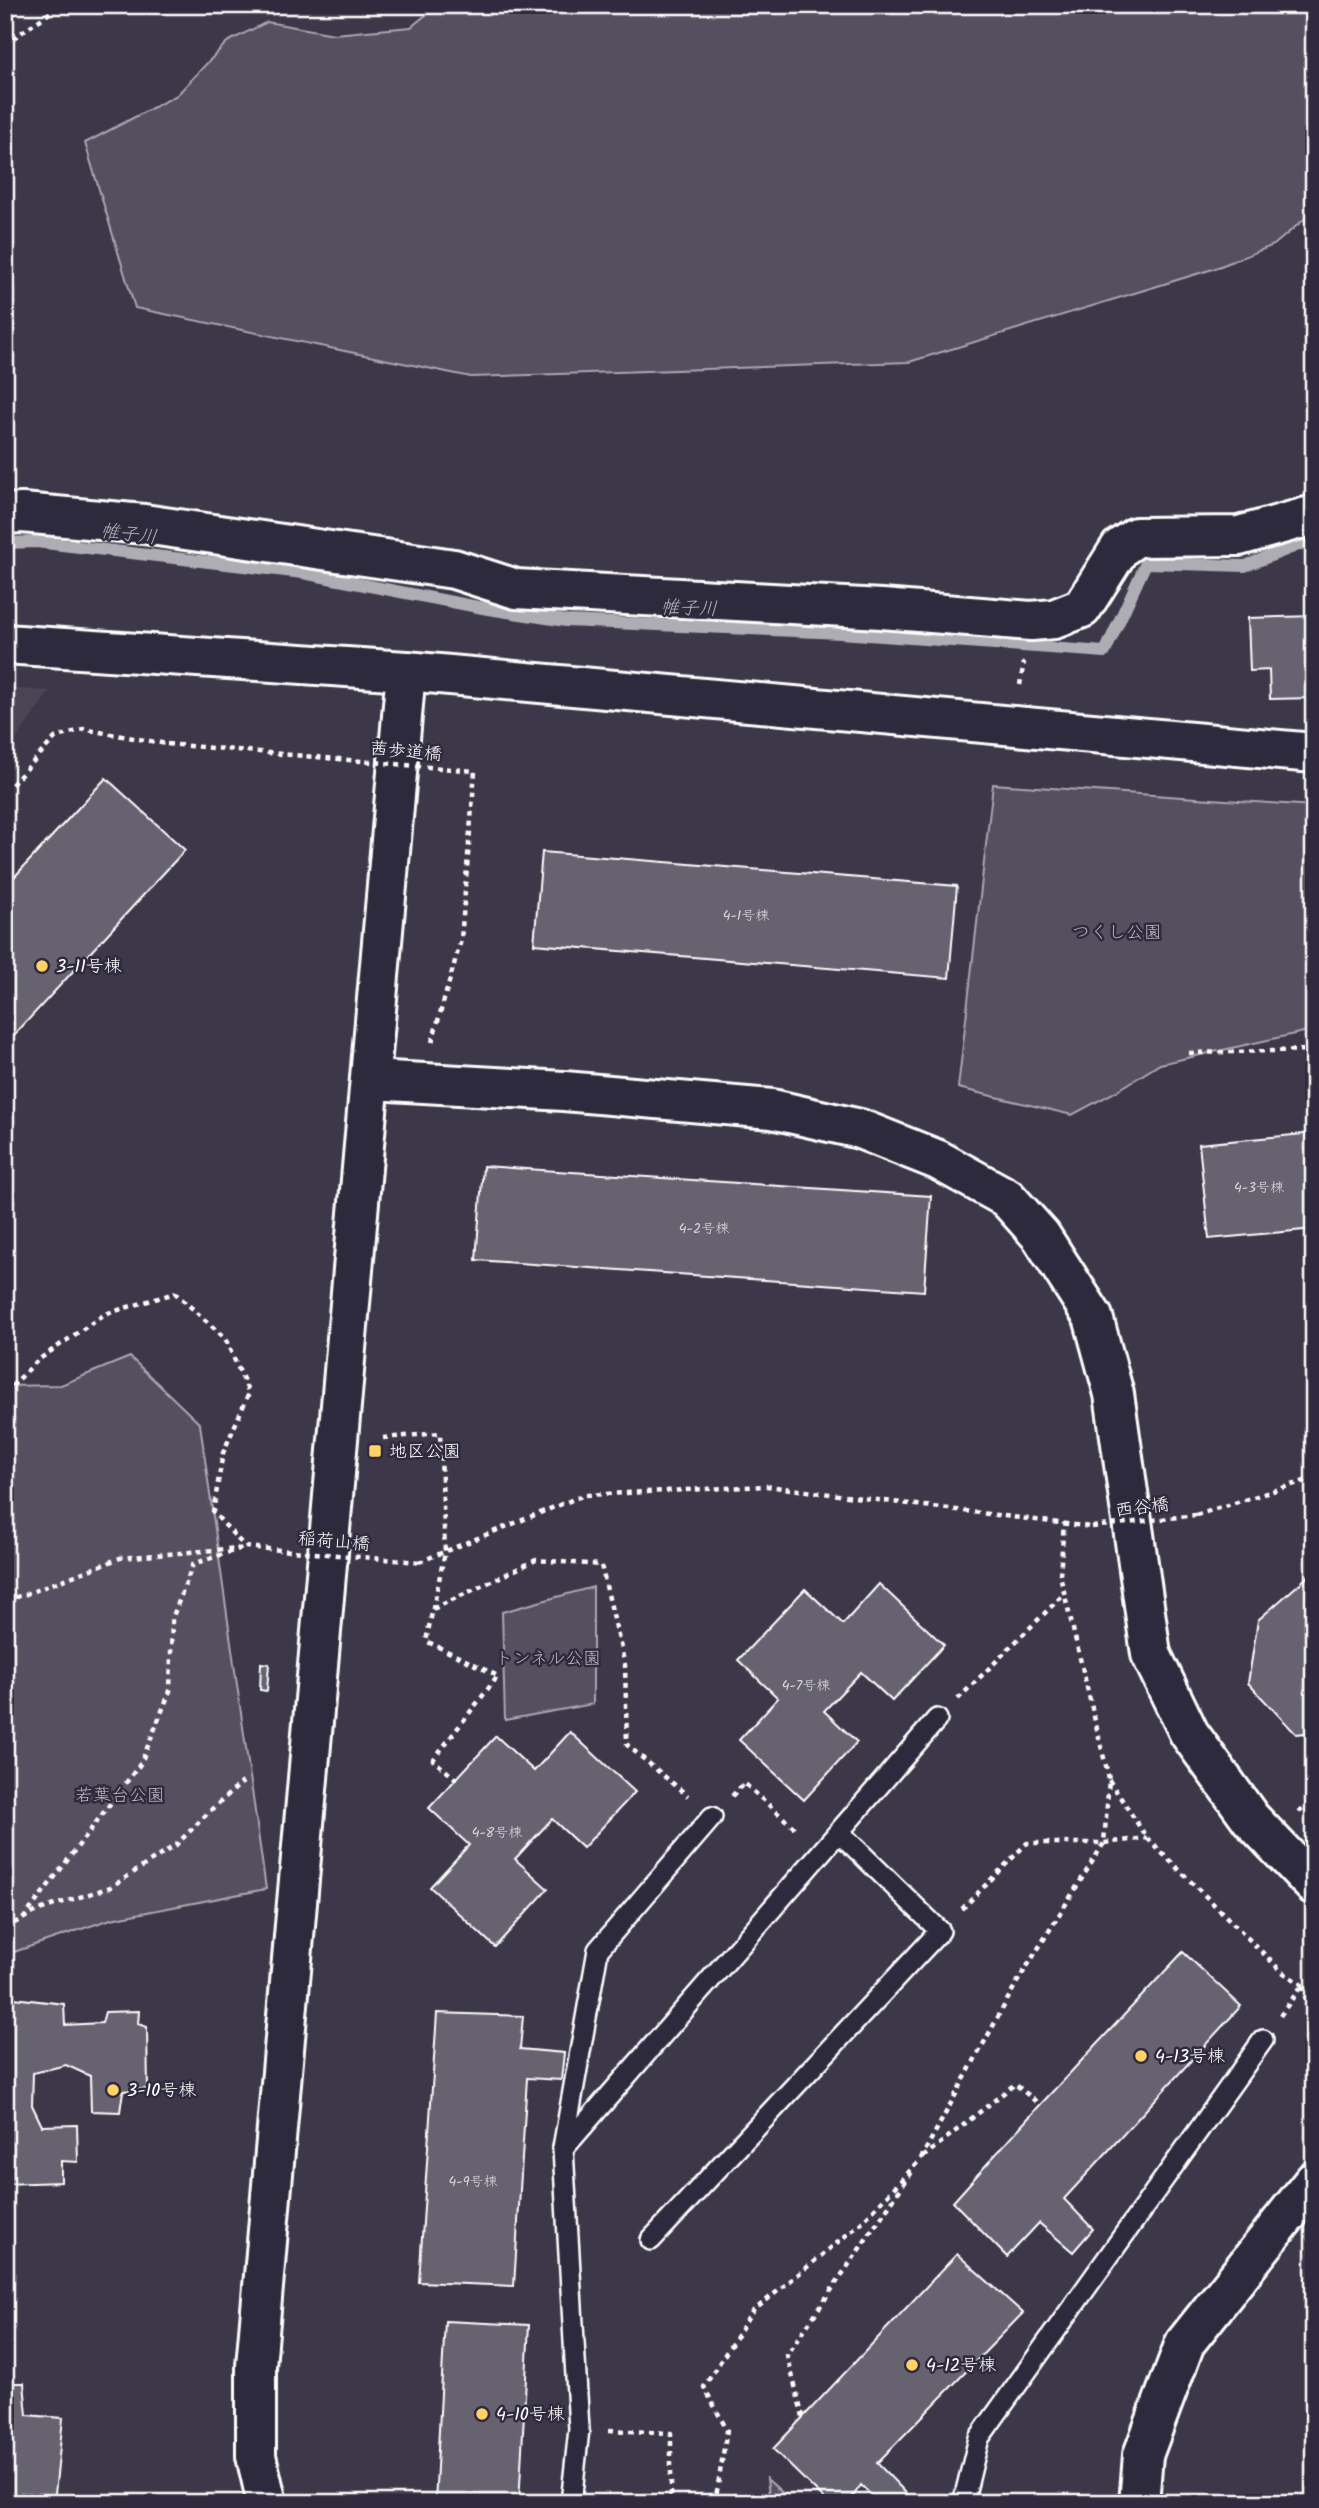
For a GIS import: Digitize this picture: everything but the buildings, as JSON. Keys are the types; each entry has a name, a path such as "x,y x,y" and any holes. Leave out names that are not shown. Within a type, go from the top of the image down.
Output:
{"street":[{"path":"5,514 22,513 144,524 454,569 516,589 869,608 1031,621 1054,619 1082,608 1120,548 1136,537 1239,536 1314,515"},
{"path":"5,644 406,671 1314,753"},
{"path":"267,2503 256,2456 256,2366 372,1080 406,671"},
{"path":"372,1080 564,1091 772,1109 860,1129 938,1160 1007,1198 1041,1236 1093,1317 1114,1394 1151,1654 1189,1733 1251,1818 1314,1885"},
{"path":"1139,2503 1143,2455 1185,2343 1314,2182"}],"lane":[{"path":"563,2149 937,1719"},
{"path":"571,2503 579,2429 563,2149 598,1950 712,1817"},
{"path":"651,2240 940,1931 839,1832"},
{"path":"963,2503 979,2438 1263,2040"}],"path":[{"path":"5,44 61,5"},
{"path":"1019,696 1024,658"},
{"name":"茜歩道橋","path":"5,792 55,738 83,729 167,744 475,771 461,940 429,1051"},
{"path":"1189,1053 1314,1051"},
{"path":"5,1393 38,1360 105,1314 175,1293 225,1338 249,1392 223,1453 213,1512 246,1547"},
{"path":"383,1437 440,1433 445,1552 426,1641 498,1676 433,1760 456,1779"},
{"name":"西谷橋","path":"419,1562 584,1496 767,1486 1091,1527 1196,1514 1314,1478"},
{"path":"803,2417 787,2355 920,2160 1016,1984 1104,1843 1109,1779 1060,1575 1063,1523"},
{"path":"5,1599 21,1596 120,1558 246,1547"},
{"path":"23,1919 141,1763 170,1691 172,1619 192,1564 246,1547"},
{"name":"稲荷山橋","path":"246,1547 419,1562"},
{"path":"433,1609 536,1560 601,1565 625,1665 627,1745 712,1817 744,1783 822,1852"},
{"path":"937,1719 1065,1594"},
{"path":"1109,1779 1147,1838 1281,1971 1314,1993"},
{"path":"5,1928 39,1910 111,1888 176,1845 243,1782"},
{"path":"940,1931 1027,1843 1104,1843 1147,1838"},
{"path":"1301,1985 1314,2028"},
{"path":"715,2503 727,2430 704,2387 752,2312 860,2224 920,2160 1015,2084 1040,2105"},
{"path":"579,2429 671,2433 671,2503"}],"shaded area":[{"path":"5,688 50,691 5,755"}],"green space":[{"path":"438,5 1314,5 1314,211 1274,245 1213,269 909,362 471,377 135,308 85,143 177,95 227,42 267,22 334,34 411,27"},
{"name":"つくし公園","path":"993,784 1314,806 1314,1032 1308,1031 1160,1064 1072,1115 958,1088"},
{"name":"若葉台公園","path":"130,1357 200,1424 266,1889 111,1919 5,1955 5,1386 61,1385"},
{"name":"トンネル公園","path":"593,1587 593,1704 505,1720 502,1612"},
{"path":"767,2479 794,2503 770,2503"}],"waterway":[{"name":"帷子川","path":"5,543 36,542 303,573 488,609 566,621 840,633 1105,652 1146,563 1245,566 1314,539"}],"place":[{"name":"3-11号棟","path":"42,966"},
{"name":"地区公園","path":"375,1451"},
{"name":"4-13号棟","path":"1141,2056"},
{"name":"3-10号棟","path":"113,2090"},
{"name":"4-12号棟","path":"912,2365"},
{"name":"4-10号棟","path":"482,2414"}]}
